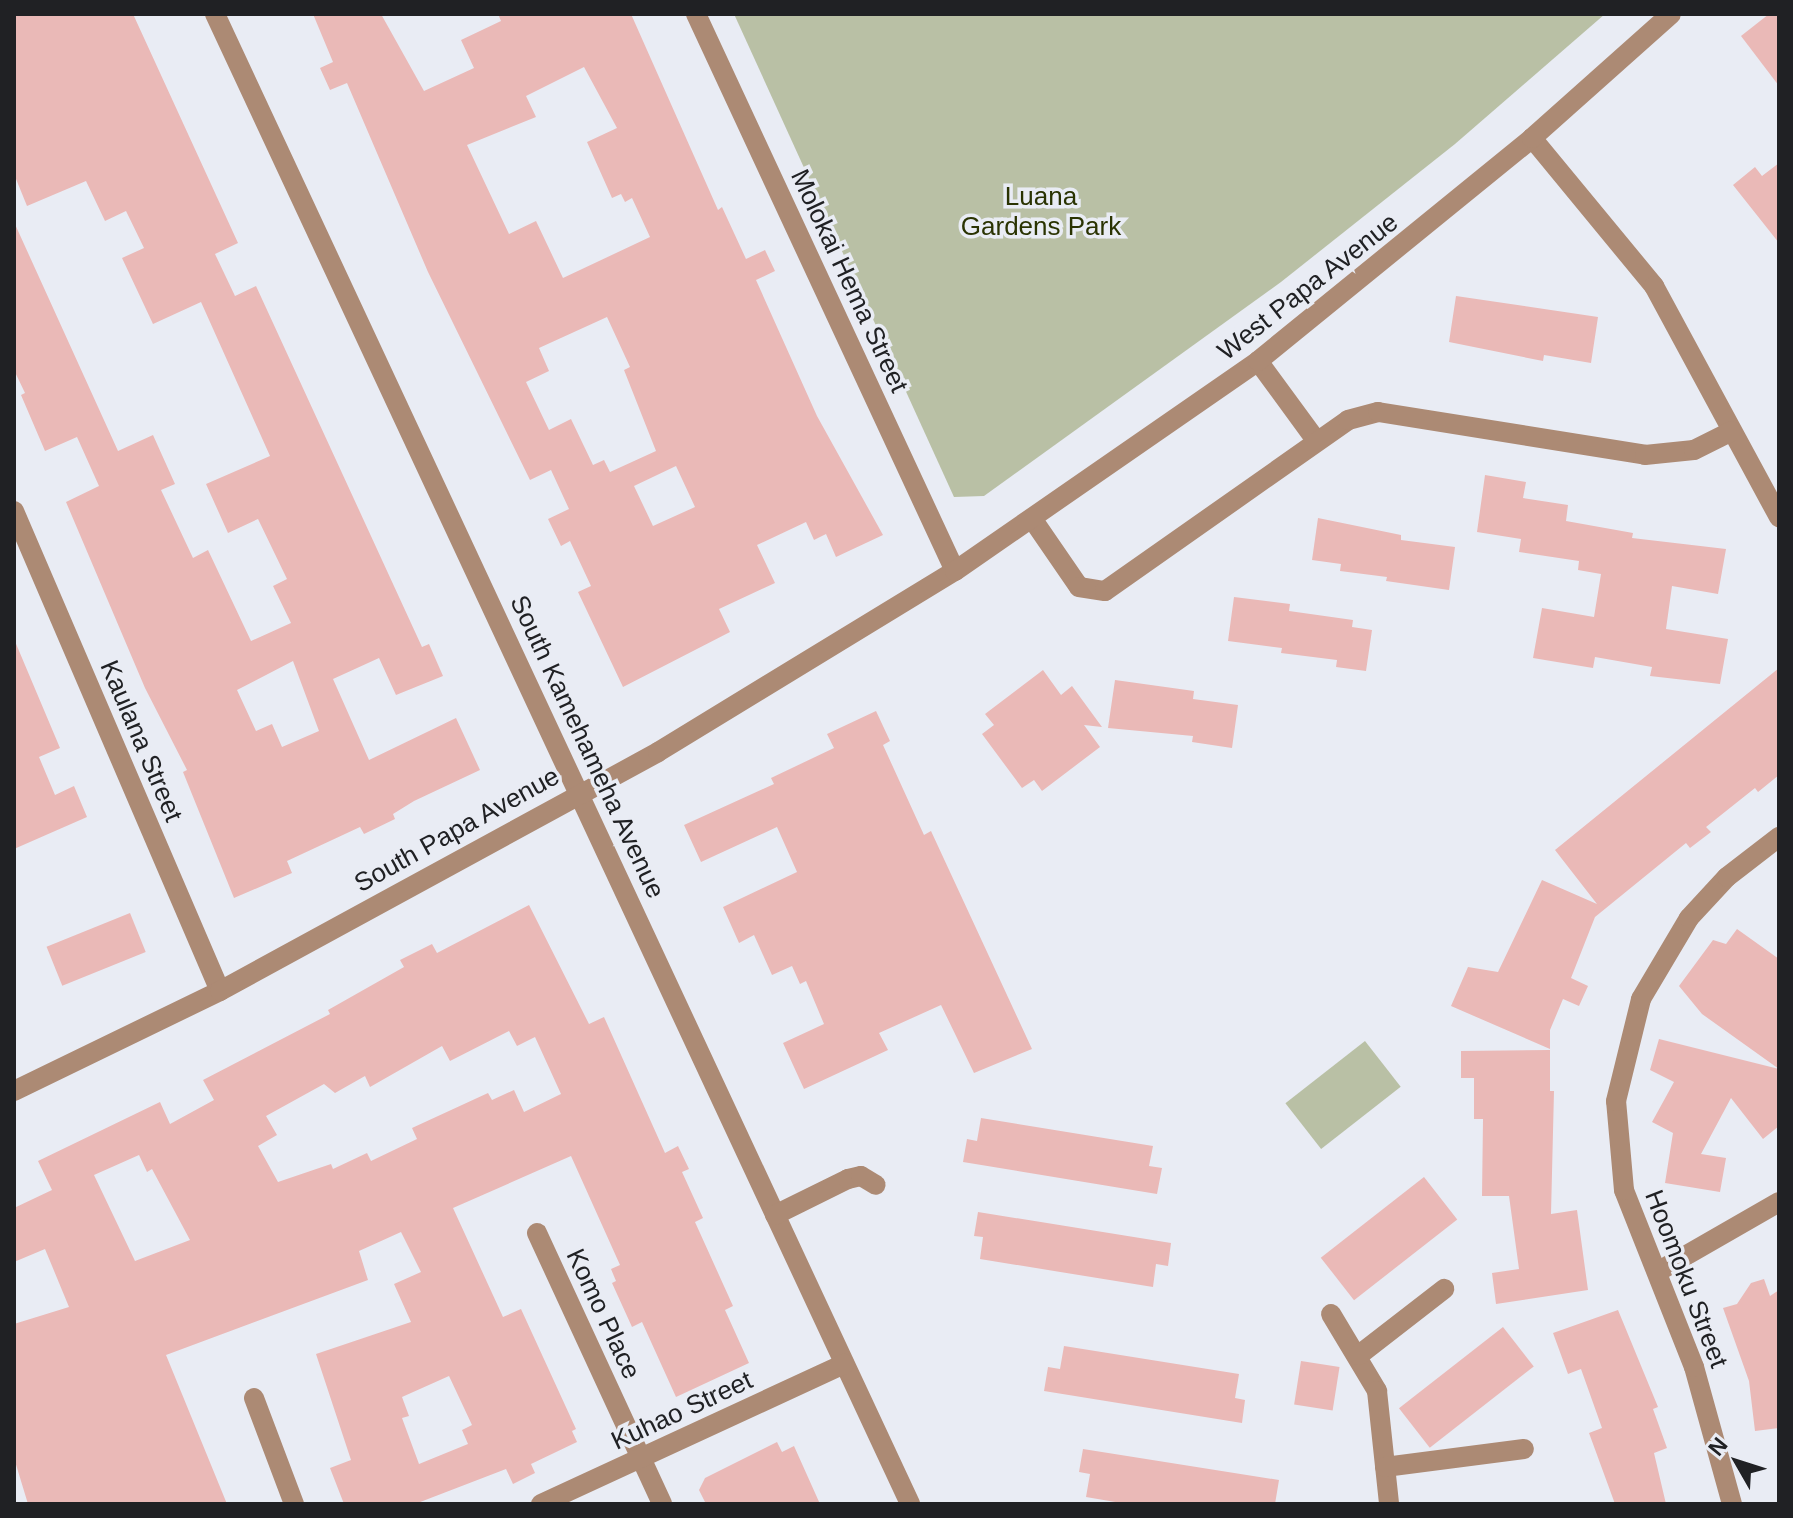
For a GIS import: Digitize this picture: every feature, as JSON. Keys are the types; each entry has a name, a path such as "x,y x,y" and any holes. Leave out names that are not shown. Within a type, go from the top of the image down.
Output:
{"street":[{"name":"South Kamehameha Avenue","path":"215,14 910,1504"},
{"name":"Molokai Hema Street","path":"696,14 955,571"},
{"name":"West Papa Avenue","path":"955,571 1033,520 1258,361 1532,138 1671,14"},
{"path":"1532,138 1654,286 1779,517"},
{"path":"1258,361 1315,439"},
{"path":"1033,520 1079,587 1105,591 1315,439 1348,420 1378,412 1645,455 1694,450 1732,431"},
{"name":"Kaulana Street","path":"14,511 220,991"},
{"name":"South Papa Avenue","path":"14,1091 220,991 784,680 955,571"},
{"name":"Hoomoku Street","path":"1732,1504 1694,1367 1659,1271 1624,1190 1616,1101 1620,1071 1641,999 1689,918 1727,877 1779,837"},
{"path":"775,1215 848,1179 861,1176 876,1185"},
{"path":"1659,1271 1779,1202"},
{"name":"Komo Place","path":"537,1233 662,1504"},
{"path":"1359,1355 1444,1289"},
{"path":"1331,1314 1359,1355 1377,1393 1389,1504"},
{"name":"Kuhao Street","path":"541,1504 642,1461 844,1364"},
{"path":"254,1398 294,1504"},
{"path":"1385,1467 1524,1449"}],"green space":[{"name":"Luana Gardens Park","path":"734,14 1605,14 1455,144 1281,282 984,496 954,497"},
{"path":"1365,1041 1401,1087 1321,1149 1285,1103"}],"building":[{"path":"14,14 133,14 238,243 215,254 235,296 256,286 422,647 429,644 443,676 396,695 379,658 333,679 369,760 456,718 480,770 414,801 393,814 395,819 364,834 360,827 287,861 292,873 234,898 183,772 187,770 145,688 66,502 99,486 77,437 45,451 21,395 25,393 14,370 14,222 118,451 153,435 175,484 161,490 193,558 208,550 251,641 291,623 273,586 287,579 258,519 228,533 206,484 270,456 201,302 153,324 122,258 144,248 126,211 105,221 86,181 27,206 14,174","holes":["293,661 319,731 282,747 272,724 256,731 237,690"]},
{"path":"313,14 381,14 424,91 474,68 461,40 501,21 498,14 631,14 718,210 722,207 746,259 765,250 775,271 756,280 817,416 883,535 836,557 826,534 814,540 806,522 757,545 775,583 719,609 730,632 623,687 578,592 591,586 570,541 561,546 548,519 569,509 551,470 530,480 428,272 347,83 330,90 320,68 333,62","holes":["584,67 617,128 587,142 612,198 621,194 625,202 632,198 650,237 563,278 536,221 509,234 467,145 536,117 526,96","607,317 630,367 624,370 656,451 610,472 604,460 593,465 571,419 549,430 526,382 549,371 539,348","676,466 695,507 653,526 634,486"]},
{"path":"1769,14 1779,14 1779,86 1741,36"},
{"path":"1779,163 1779,243 1733,185 1755,167 1762,176"},
{"path":"1456,296 1598,317 1591,363 1544,355 1543,361 1449,342"},
{"path":"1485,475 1526,482 1523,498 1568,505 1566,521 1633,533 1632,538 1726,549 1718,594 1672,586 1666,629 1728,639 1720,684 1650,676 1652,667 1595,657 1593,668 1533,658 1542,608 1594,617 1601,574 1578,570 1579,561 1519,552 1521,539 1477,532"},
{"path":"1318,518 1401,535 1401,540 1455,547 1449,590 1340,571 1341,564 1312,560"},
{"path":"1234,597 1290,604 1289,611 1353,620 1352,627 1372,630 1366,671 1336,667 1337,660 1281,653 1282,648 1228,641"},
{"path":"14,639 60,748 39,757 55,795 74,786 87,817 14,849"},
{"path":"1779,668 1779,775 1758,792 1755,788 1706,827 1711,832 1690,848 1686,843 1595,917 1571,978 1588,986 1579,1006 1563,999 1550,1030 1550,1049 1451,1006 1468,967 1498,972 1542,880 1597,904 1555,850"},
{"path":"1043,670 1061,695 1072,686 1102,727 1084,725 1100,747 1042,791 1034,780 1022,788 982,734 994,725 985,714"},
{"path":"1115,680 1194,691 1193,699 1238,705 1232,748 1192,742 1193,736 1108,728"},
{"path":"876,711 890,741 883,745 924,835 931,831 1032,1049 974,1073 941,1005 879,1033 888,1050 804,1089 783,1043 824,1024 806,981 800,984 792,966 772,975 754,935 739,943 723,907 797,872 777,827 701,862 684,825 774,784 771,778 834,748 827,734"},
{"path":"529,905 589,1024 604,1017 665,1153 678,1146 689,1169 682,1172 703,1218 695,1222 733,1306 725,1310 749,1363 676,1397 642,1322 632,1327 612,1283 616,1281 611,1269 620,1265 571,1156 453,1208 503,1317 521,1309 576,1429 572,1431 577,1442 531,1464 535,1473 513,1484 506,1469 415,1504 344,1504 330,1468 351,1460 316,1354 411,1322 394,1284 421,1272 401,1232 359,1251 368,1280 166,1355 227,1504 28,1504 14,1458 14,1324 69,1307 45,1249 14,1262 14,1208 52,1190 38,1161 160,1102 170,1124 214,1100 203,1080 330,1014 328,1010 404,967 400,960 432,944 437,953","holes":["509,1031 517,1046 535,1037 561,1094 524,1112 514,1090 492,1100 488,1093 412,1128 417,1139 371,1161 367,1153 333,1169 331,1164 278,1182 258,1146 277,1135 266,1116 324,1084 335,1093 365,1076 370,1087 442,1046 450,1061","139,1155 147,1172 152,1169 190,1240 135,1261 94,1175","449,1376 472,1425 462,1430 468,1444 419,1464 402,1418 409,1416 402,1397"]},
{"path":"130,913 146,952 62,986 47,947"},
{"path":"1737,929 1779,959 1779,1069 1702,1014 1679,986 1713,940 1726,944"},
{"path":"1659,1039 1779,1069 1779,1126 1763,1139 1731,1098 1701,1154 1726,1158 1720,1192 1665,1183 1673,1133 1652,1122 1674,1082 1650,1070"},
{"path":"1550,1050 1550,1091 1554,1091 1551,1214 1577,1210 1588,1290 1496,1304 1492,1273 1519,1269 1509,1196 1482,1196 1483,1119 1474,1119 1474,1078 1461,1078 1461,1051"},
{"path":"981,1118 1153,1146 1149,1166 1162,1168 1157,1194 963,1162 967,1139 977,1141"},
{"path":"1424,1177 1457,1220 1354,1300 1321,1258"},
{"path":"978,1212 1171,1243 1168,1266 1156,1264 1153,1287 980,1259 983,1237 974,1236"},
{"path":"1764,1279 1770,1296 1779,1290 1779,1428 1755,1431 1749,1381 1723,1308 1737,1304 1751,1283"},
{"path":"1618,1310 1658,1407 1653,1409 1667,1448 1654,1453 1666,1504 1615,1504 1589,1433 1602,1428 1581,1369 1568,1374 1553,1333"},
{"path":"1503,1327 1534,1366 1430,1448 1399,1408"},
{"path":"1064,1346 1239,1374 1235,1398 1245,1400 1242,1423 1044,1391 1048,1367 1060,1369"},
{"path":"1301,1361 1340,1367 1333,1411 1294,1404"},
{"path":"777,1442 782,1452 794,1446 820,1504 706,1504 699,1490 705,1478"},
{"path":"1083,1449 1279,1480 1275,1504 1127,1504 1086,1497 1090,1474 1079,1472"}]}
